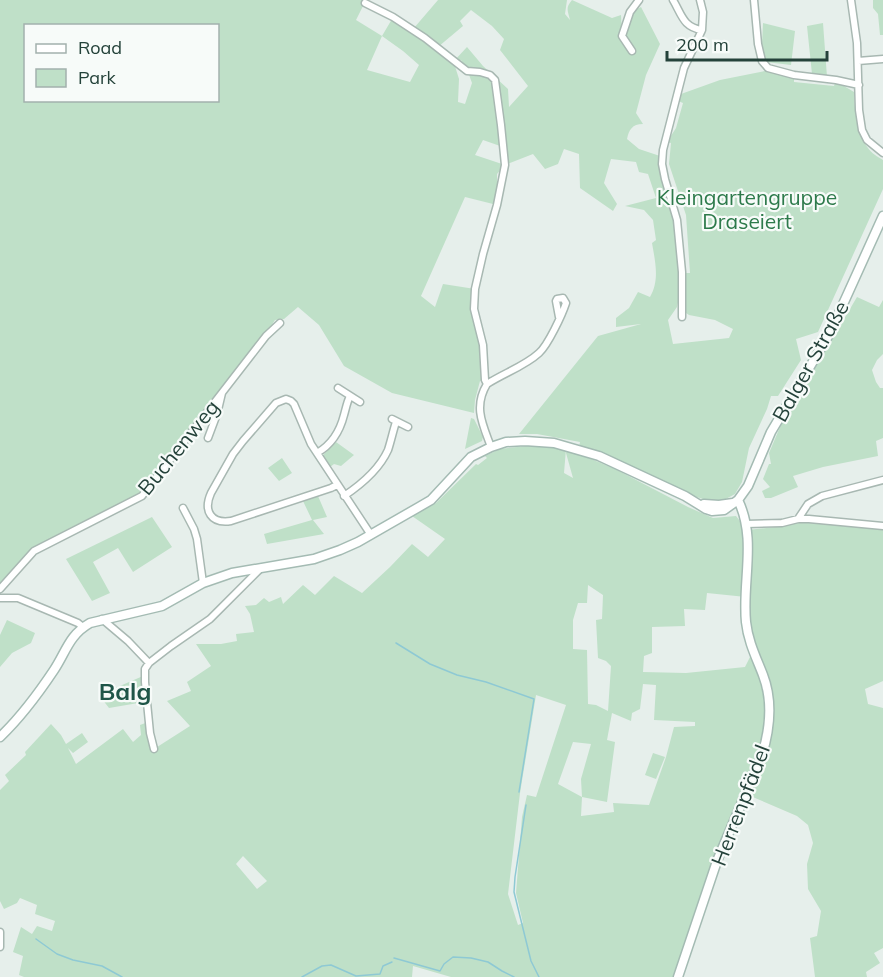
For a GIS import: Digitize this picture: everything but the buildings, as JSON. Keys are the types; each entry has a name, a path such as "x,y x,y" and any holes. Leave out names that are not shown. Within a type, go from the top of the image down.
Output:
{"street":[{"path":"632,51 622,36 630,12 639,0"},
{"path":"673,0 683,19 693,28 702,30"},
{"path":"682,317 682,272 677,220 662,164 663,150 684,68 702,30 703,12 700,0"},
{"path":"754,0 758,44 762,61 768,68 794,75 859,86"},
{"path":"851,0 858,61 859,110 862,130 867,140 883,153"},
{"path":"365,3 393,17 467,71 490,75 495,80 505,165 500,196 475,289 474,309 483,345 487,384"},
{"path":"858,61 883,59"},
{"name":"Balger Straße","path":"735,502 748,486 771,432 830,333 883,216"},
{"path":"491,447 480,417 483,391 487,384 528,362 542,351 559,318"},
{"name":"Buchenweg","path":"0,589 34,552 142,496 266,336 280,323"},
{"path":"338,388 360,402"},
{"path":"208,438 218,414 222,392"},
{"path":"317,453 324,449 336,434 350,396"},
{"path":"337,485 231,521 219,522 207,508 208,499 233,454 276,403 289,399 294,404 311,444 371,535"},
{"path":"344,496 363,483 374,471 387,451 394,420 408,427"},
{"path":"0,737 19,718 53,671 70,641 90,622 162,606 204,583 232,573 326,555 358,542 430,500 476,454 506,442 554,443 599,456 658,483 706,509 720,511 735,502"},
{"path":"798,519 808,504 822,496 883,480"},
{"name":"Herrenpfädel","path":"678,977 717,861 762,756 770,721 766,684 748,636 746,608 749,543 743,511 735,502"},
{"path":"183,508 197,539 204,583"},
{"path":"746,524 782,523 809,519 883,526"},
{"path":"154,749 150,733 145,669 149,663 171,646 210,619 262,568"},
{"path":"0,598 18,598 83,627"},
{"path":"102,620 128,641 149,663"},
{"path":"0,932 0,947"}],"green space":[{"name":"Kleingartengruppe Draseiert","path":"0,0 366,0 356,20 382,36 392,19 414,28 438,0 567,0 565,14 570,20 568,7 572,0 612,18 621,15 622,33 630,12 641,7 660,44 646,75 636,113 643,124 632,128 627,139 639,149 660,156 677,220 681,290 677,307 668,320 673,344 729,338 733,329 715,320 686,313 683,273 690,273 686,215 669,164 671,143 667,142 676,128 683,103 678,101 681,94 720,80 765,71 794,78 794,82 834,86 835,83 854,92 861,135 869,150 883,160 883,189 818,332 796,339 801,360 778,396 771,396 749,448 742,482 735,494 724,500 706,500 678,491 579,447 580,442 537,434 519,434 598,336 641,324 616,327 616,318 629,308 638,292 650,297 655,284 656,270 652,243 656,240 653,220 644,210 625,206 656,198 648,174 639,172 636,162 611,159 604,183 617,204 613,211 580,188 579,154 564,149 558,164 545,169 533,154 505,165 497,174 497,205 465,197 421,296 435,307 443,284 475,289 474,309 483,345 485,380 480,381 474,413 392,393 344,366 319,325 298,307 284,319 275,320 140,494 34,548 0,586","holes":["471,10 492,26 504,39 500,50 528,86 509,107 508,89 483,66 467,47 454,61 438,47 463,26 460,21","382,36 419,65 410,82 367,70","461,60 472,83 465,104 458,102 459,79 454,63","483,140 503,147 505,165 475,155"]},
{"path":"873,0 883,0 883,35 880,35 878,14 873,8"},
{"path":"763,23 795,31 791,65 766,62 762,44"},
{"path":"823,23 827,77 812,74 807,26"},
{"path":"857,297 879,307 883,300 883,354 872,370 876,382 880,388 883,388 883,438 876,441 878,456 823,467 793,476 798,487 771,498 765,498 762,491 770,487 763,479 771,464 769,453 780,427"},
{"path":"471,418 474,419 483,437 482,441 465,449"},
{"path":"336,442 354,455 341,466 334,464 330,467 323,455"},
{"path":"539,446 566,449 564,473 573,478 566,453 568,449 617,470 713,518 736,516 747,530 785,526 807,520 883,528 883,681 865,689 868,704 883,708 883,948 874,953 880,963 866,972 867,977 815,977 810,938 817,936 821,911 808,889 807,864 813,843 808,825 797,816 748,795 765,751 770,728 771,705 774,704 770,680 756,656 766,684 768,722 765,735 760,754 728,831 675,977 451,977 413,966 412,977 24,977 19,975 23,956 13,952 21,927 32,934 37,926 52,931 55,921 35,914 37,905 20,898 17,903 4,909 0,901 0,790 9,781 5,775 26,755 25,752 51,724 66,744 82,733 88,742 73,753 68,748 76,764 123,729 133,742 141,735 140,725 148,722 154,749 190,726 167,701 191,691 187,682 211,666 196,644 221,644 237,641 236,634 254,632 250,614 245,606 256,605 264,598 269,602 281,597 283,604 303,585 315,595 334,576 362,593 412,544 428,557 445,539 412,516 436,503 476,464 478,465 487,458 485,456 500,449","holes":["588,585 603,595 602,619 596,620 598,658 611,666 608,711 588,704 587,650 573,649 573,620 578,603 587,603","707,593 746,597 747,624 753,651 745,667 686,673 643,672 644,656 652,653 652,627 685,626 684,609 705,610","643,684 656,685 654,720 695,722 695,726 674,727 649,805 613,803 614,812 581,816 582,797 607,802 615,742 607,740 612,713 631,721 632,713 640,709","536,695 566,705 536,797 527,795 522,817 516,893 523,923 518,925 508,894 520,793","573,742 591,744 581,779 582,797 558,784","243,856 267,881 257,889 236,864"]},
{"path":"282,458 292,473 279,481 268,468"},
{"path":"318,496 327,517 313,520 324,534 267,544 264,534 312,520 303,501"},
{"path":"152,517 172,547 133,572 118,548 93,562 110,593 92,601 66,559"},
{"path":"7,620 35,633 31,643 12,653 0,667 0,635"},
{"path":"143,676 144,702 109,708 99,695"},
{"path":"653,753 665,757 656,779 645,775"}],"waterway":[{"path":"396,643 430,664 457,675 486,682 534,699 519,792"},
{"path":"526,805 514,892 531,961 539,977"},
{"path":"36,939 57,954 102,966 122,977"},
{"path":"394,958 440,971 444,964 453,957 471,958 488,962 514,977"},
{"path":"302,977 322,966 331,965 356,976 380,974 383,966 392,962"}],"district":[{"name":"Balg","path":"125,691"}]}
